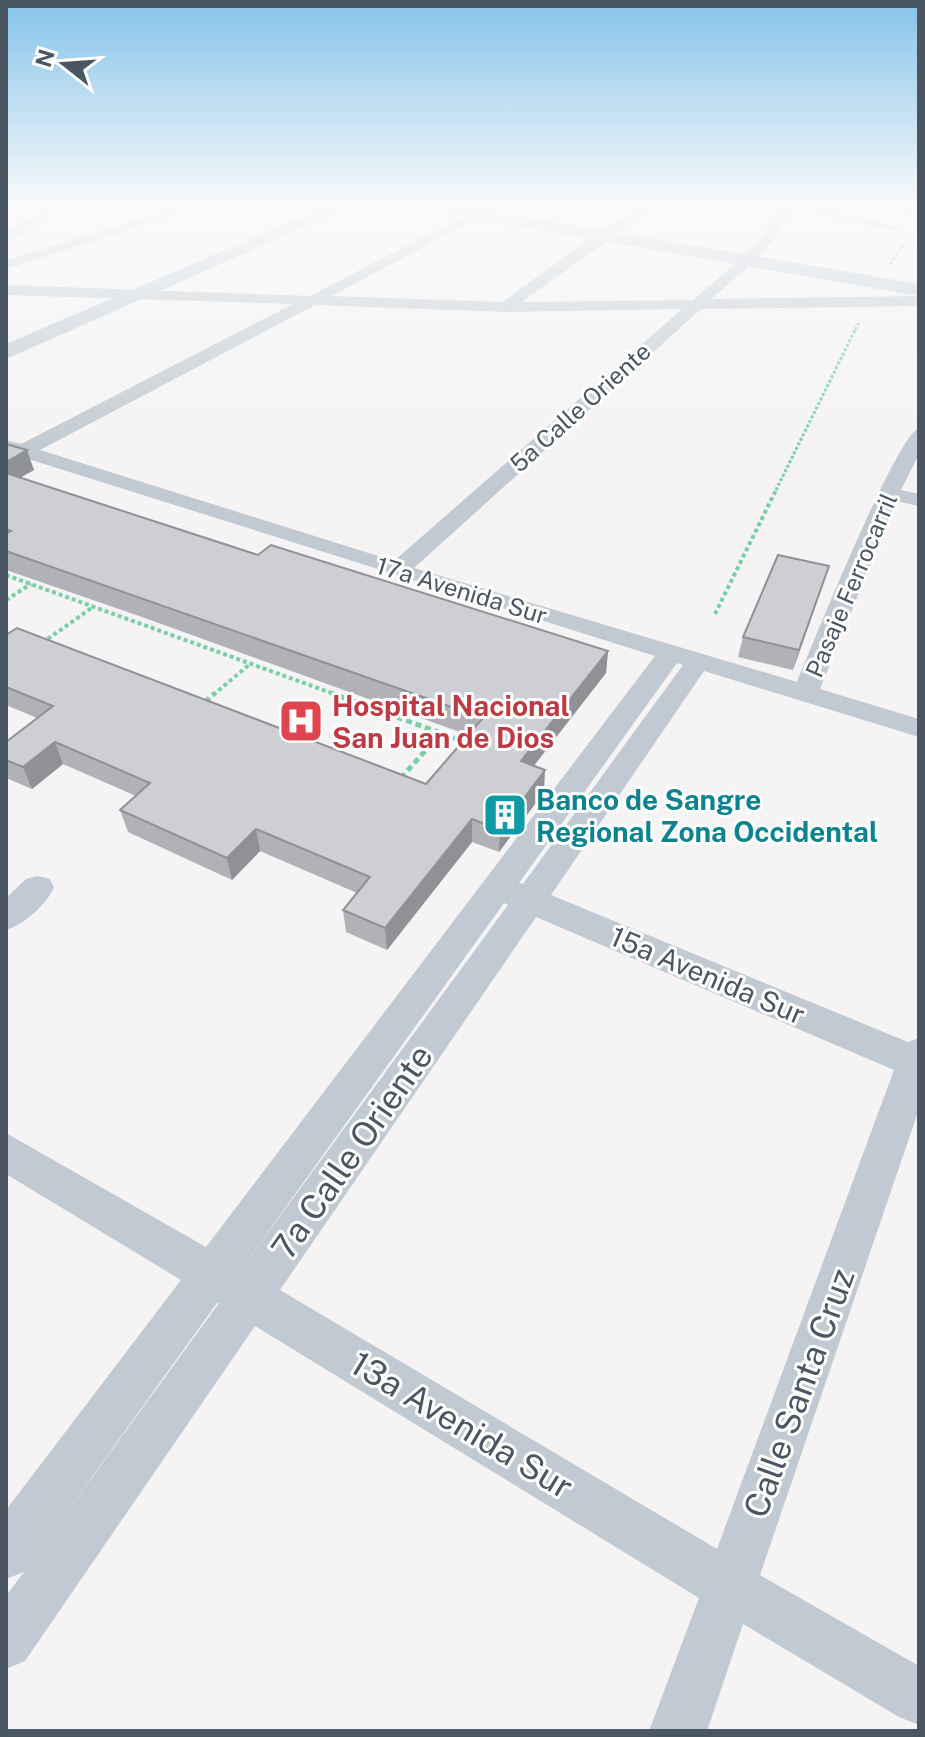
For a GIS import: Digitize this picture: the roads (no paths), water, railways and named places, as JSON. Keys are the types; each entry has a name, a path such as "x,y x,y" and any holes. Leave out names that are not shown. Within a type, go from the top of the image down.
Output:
{"main road":[{"path":"6,352 156,286"},
{"path":"898,286 919,290"}],"street":[{"path":"14,449 341,286"},
{"path":"506,307 534,286"},
{"name":"5a Calle Oriente","path":"398,570 715,286"},
{"path":"6,290 506,307 919,301"},
{"name":"Pasaje Ferrocarril","path":"805,694 889,493 919,434"},
{"name":"17a Avenida Sur","path":"14,449 398,570 919,728"},
{"path":"889,493 919,500"},
{"name":"7a Calle Oriente","path":"6,1642 231,1284 684,658"},
{"path":"6,917 38,888"},
{"name":"15a Avenida Sur","path":"514,894 918,1060"},
{"name":"Calle Santa Cruz","path":"678,1731 918,1060"},
{"name":"13a Avenida Sur","path":"6,1152 231,1284 729,1589 919,1697"},
{"name":"7a Calle Oriente","path":"6,1553 231,1284"}],"place":[{"name":"Hospital Nacional San Juan de Dios","path":"301,721"},
{"name":"Banco de Sangre Regional Zona Occidental","path":"505,815"}]}
